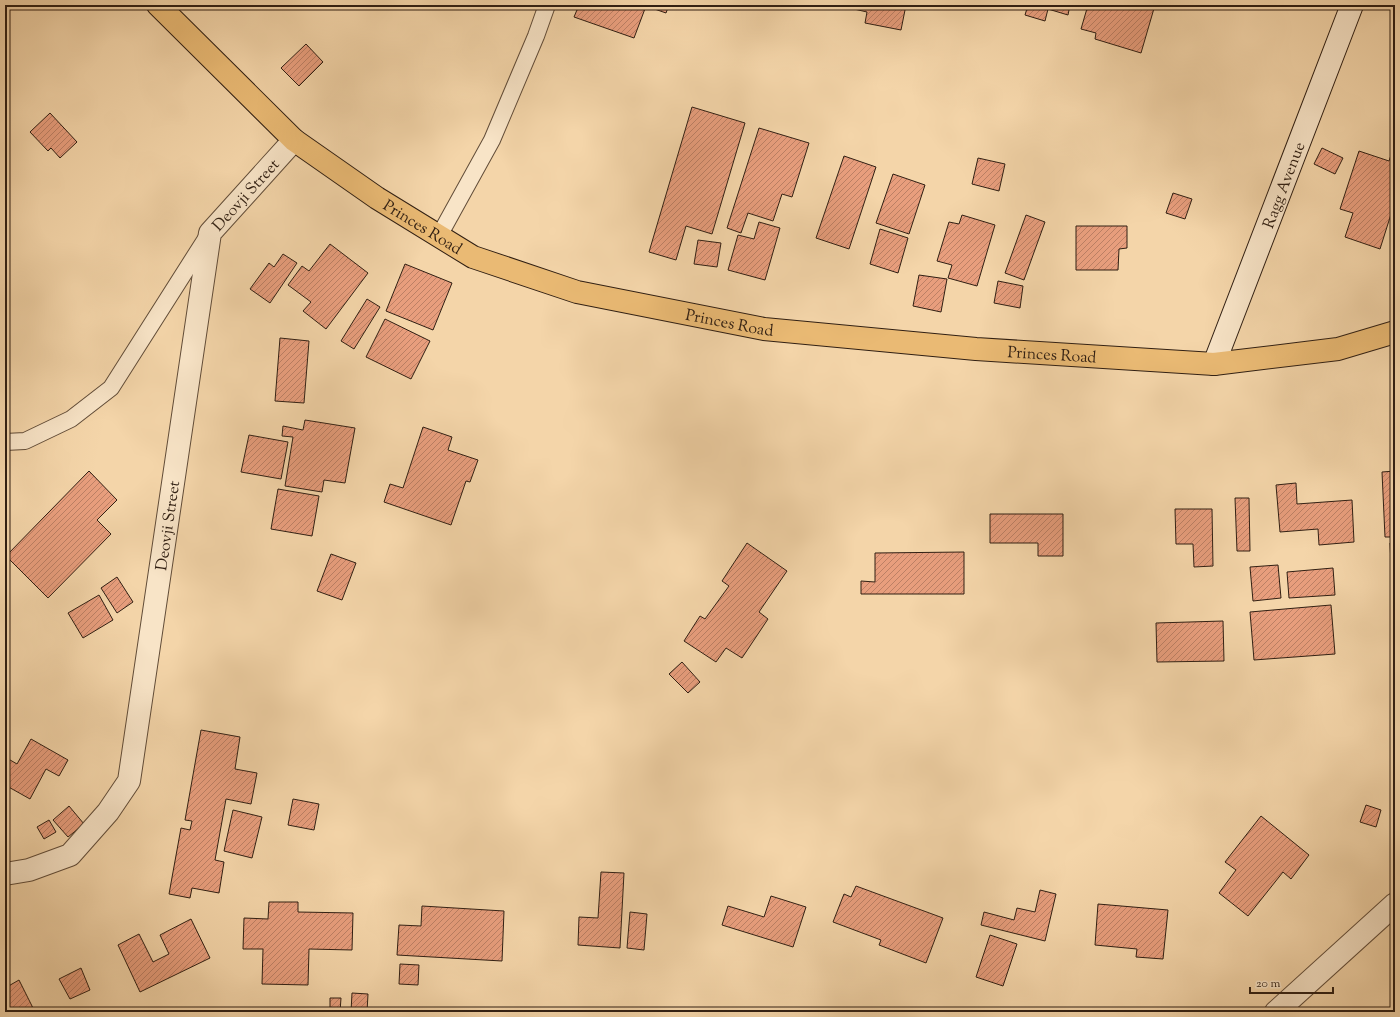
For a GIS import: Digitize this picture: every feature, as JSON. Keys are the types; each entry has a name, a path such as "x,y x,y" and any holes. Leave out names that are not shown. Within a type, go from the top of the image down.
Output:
{"main road":[{"name":"Princes Road","path":"158,5 294,140 376,198 473,257 577,292 764,329 976,349 1214,364 1338,349 1395,332"}],"street":[{"name":"Ragg Avenue","path":"1214,364 1352,5"},
{"name":"Deovji Street","path":"5,874 30,870 70,855 108,812 129,781 210,232 294,140"},
{"path":"1276,1012 1395,904"}],"lane":[{"path":"439,236 492,140 536,36 547,5"},
{"path":"5,442 25,441 71,419 111,388 210,232"}],"building":[{"path":"579,5 669,5 666,13 646,6 634,38 574,17"},
{"path":"855,5 906,5 901,30 865,23 867,12 854,9"},
{"path":"1028,5 1070,5 1068,15 1048,9 1045,21 1025,15"},
{"path":"1088,5 1155,5 1141,53 1095,39 1096,33 1081,29"},
{"path":"306,44 323,62 299,86 281,68"},
{"path":"692,107 745,123 712,234 686,226 676,260 649,252"},
{"path":"50,113 77,142 60,158 51,148 48,151 30,132"},
{"path":"759,128 809,143 792,197 782,194 773,221 748,213 741,233 727,228"},
{"path":"1395,143 1395,212 1392,211 1380,249 1345,237 1353,213 1340,209 1359,151 1389,161"},
{"path":"1322,148 1343,158 1335,174 1314,164"},
{"path":"844,156 876,167 849,249 816,238"},
{"path":"978,158 1005,164 999,191 972,184"},
{"path":"893,174 925,185 909,234 876,223"},
{"path":"1173,193 1192,199 1185,219 1166,213"},
{"path":"962,215 995,225 977,286 948,278 952,265 937,261 949,222 959,224"},
{"path":"1026,215 1045,222 1024,280 1005,273"},
{"path":"759,222 780,228 765,280 728,270 738,235 754,239"},
{"path":"1076,226 1127,226 1127,248 1119,249 1118,270 1076,270"},
{"path":"880,229 908,238 898,273 870,264"},
{"path":"698,240 721,243 717,267 694,264"},
{"path":"330,244 368,273 326,329 303,311 311,302 288,285 302,266 309,271"},
{"path":"283,254 297,263 270,303 250,289 269,263 274,267"},
{"path":"405,264 452,283 433,330 386,311"},
{"path":"919,275 947,279 941,312 913,306"},
{"path":"998,281 1023,286 1020,308 994,303"},
{"path":"367,299 380,307 354,349 341,341"},
{"path":"385,319 430,341 411,379 366,357"},
{"path":"280,338 309,341 304,403 275,401"},
{"path":"305,420 355,428 345,483 324,480 322,492 285,486 293,437 282,436 283,426 303,430"},
{"path":"423,427 452,437 448,450 478,460 470,482 466,481 451,525 384,502 390,484 403,488"},
{"path":"249,435 288,442 281,479 241,472"},
{"path":"89,471 117,500 97,520 111,534 48,598 6,556"},
{"path":"1395,471 1395,537 1385,537 1382,472"},
{"path":"1296,483 1297,504 1352,500 1354,542 1319,545 1318,529 1280,532 1276,485"},
{"path":"278,489 319,496 312,536 271,529"},
{"path":"1235,498 1249,498 1250,551 1237,551"},
{"path":"1175,509 1212,509 1213,566 1194,567 1193,544 1176,544"},
{"path":"990,514 1063,514 1063,556 1038,556 1038,543 990,543"},
{"path":"1395,542 1395,586 1392,586 1390,543"},
{"path":"747,543 787,571 759,612 768,619 742,658 726,648 716,662 684,641 700,616 705,619 729,586 722,581"},
{"path":"964,552 964,594 861,594 861,581 875,582 875,553"},
{"path":"331,554 356,563 342,600 317,591"},
{"path":"1278,565 1281,598 1253,601 1250,567"},
{"path":"1333,568 1335,595 1289,598 1287,572"},
{"path":"117,577 133,602 117,613 101,588"},
{"path":"99,595 113,620 83,638 68,613"},
{"path":"1331,605 1335,654 1254,660 1250,612"},
{"path":"1223,621 1224,661 1157,662 1156,623"},
{"path":"682,662 700,682 688,693 669,674"},
{"path":"201,730 240,737 235,769 257,773 251,804 226,799 215,860 224,862 219,893 192,888 190,898 169,894 181,828 190,830 192,821 185,820"},
{"path":"31,739 68,760 59,776 46,769 30,799 5,785 5,757 17,764"},
{"path":"293,799 319,804 314,830 288,825"},
{"path":"1366,805 1381,810 1376,827 1360,822"},
{"path":"69,806 84,824 68,837 53,820"},
{"path":"233,810 262,817 252,858 224,851"},
{"path":"1261,816 1309,855 1291,879 1283,872 1248,916 1219,893 1236,870 1225,862"},
{"path":"49,820 56,832 44,839 37,827"},
{"path":"601,872 624,873 620,948 578,945 579,917 598,918"},
{"path":"856,886 943,918 926,963 879,945 881,940 833,922 844,894 851,897"},
{"path":"1040,890 1056,894 1045,941 981,925 984,912 1014,920 1017,908 1035,912"},
{"path":"771,896 806,907 793,947 722,925 728,906 764,917"},
{"path":"269,902 298,902 298,912 353,913 352,950 309,949 308,985 262,984 263,949 243,949 244,918 268,919"},
{"path":"1098,904 1168,910 1163,959 1136,957 1137,949 1095,945"},
{"path":"422,906 504,911 502,961 397,955 399,925 421,926"},
{"path":"630,912 647,914 644,950 627,948"},
{"path":"191,919 210,958 140,992 118,945 139,934 153,962 169,954 160,935"},
{"path":"990,935 1017,944 1003,986 976,977"},
{"path":"400,964 419,965 418,985 399,984"},
{"path":"81,968 90,990 70,999 59,979"},
{"path":"19,980 35,1012 5,1012 5,988"},
{"path":"352,993 368,994 367,1012 351,1012"},
{"path":"330,998 341,998 340,1012 321,1012 322,1009 330,1009"}]}
